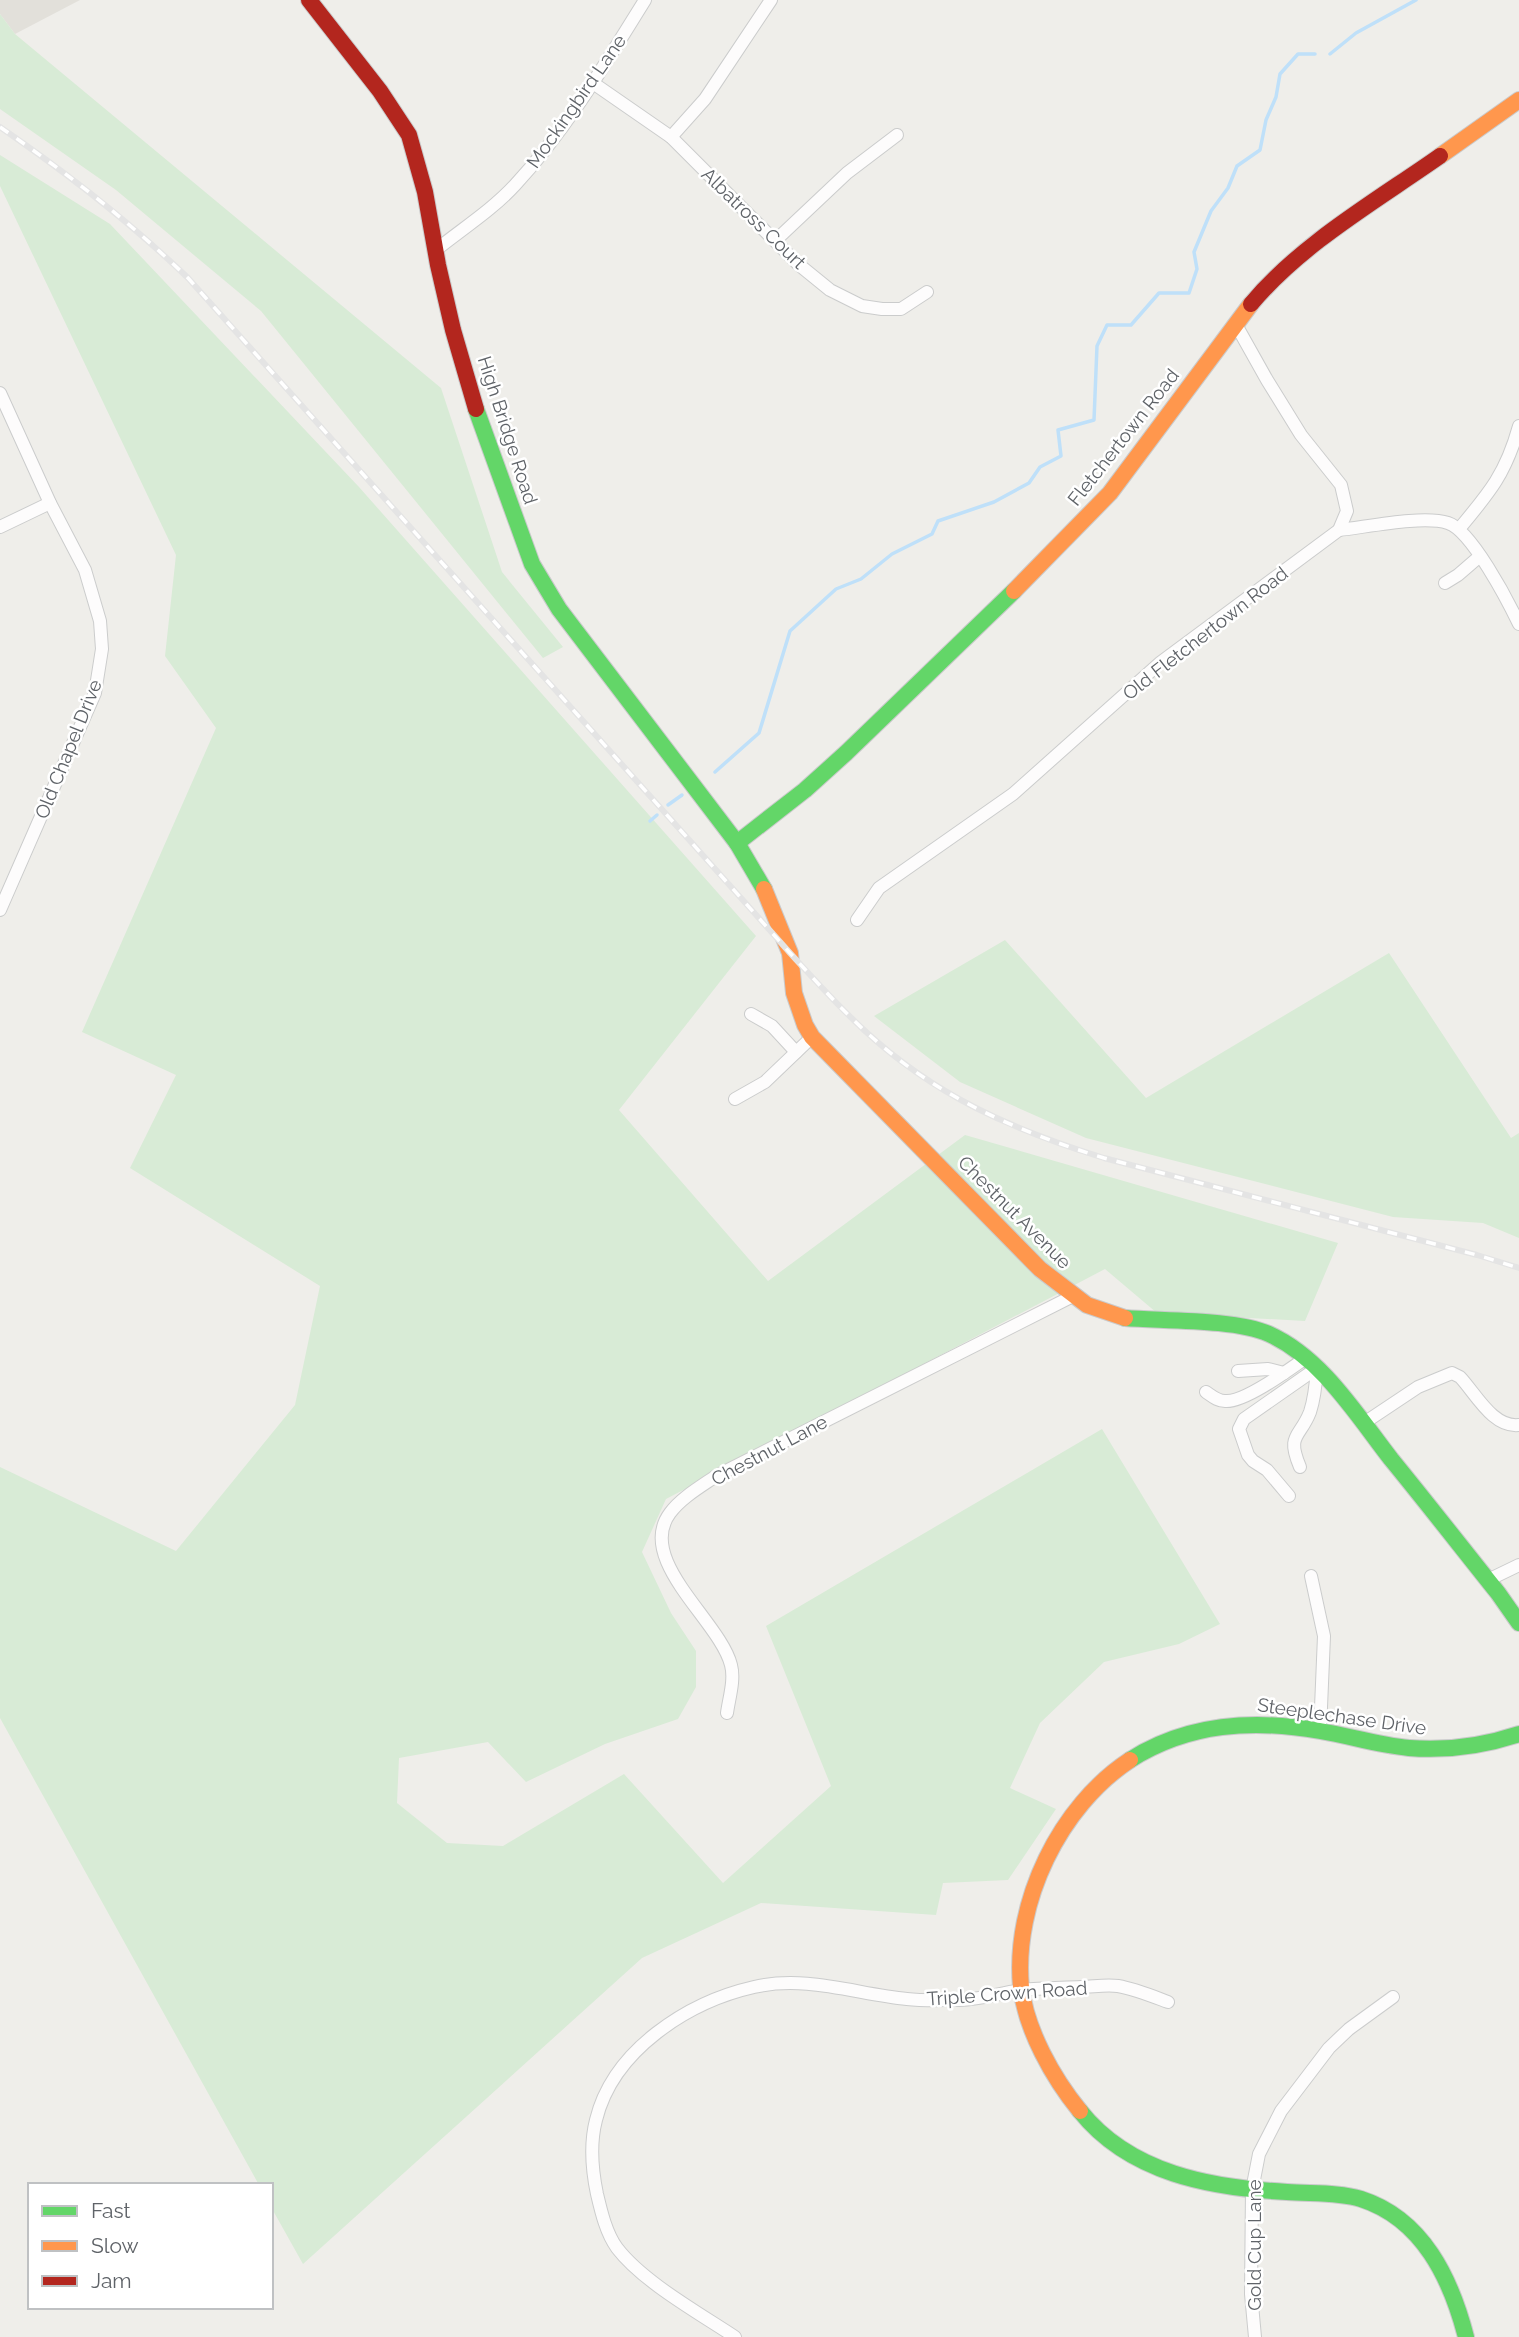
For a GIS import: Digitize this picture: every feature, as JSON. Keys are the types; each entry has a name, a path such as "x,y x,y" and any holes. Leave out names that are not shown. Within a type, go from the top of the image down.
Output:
{"street":[{"name":"High Bridge Road","path":"309,0 380,91 409,135 419,163 453,330 478,416 532,565 559,609 737,843"},
{"name":"Mockingbird Lane","path":"436,250 515,186 593,83 645,0"},
{"path":"671,137 705,99 771,0"},
{"name":"Albatross Court","path":"593,83 671,137 798,264 830,290 862,306 882,309 901,309 927,292"},
{"name":"Fletchertown Road","path":"737,843 805,790 846,753 939,666 1086,520 1125,474 1235,323 1265,288 1301,254 1519,100"},
{"path":"776,240 847,173 897,135"},
{"path":"1235,323 1301,435 1341,485 1347,511 1339,530 1437,520 1451,524 1459,529 1480,556 1519,624"},
{"name":"Old Chapel Drive","path":"0,393 91,586 100,621 101,661 94,693 0,910"},
{"path":"1459,529 1498,480 1511,455 1519,426"},
{"path":"0,527 50,503"},
{"name":"Old Fletchertown Road","path":"857,920 878,888 1013,793 1161,662 1339,530"},
{"path":"1445,583 1480,556"},
{"name":"Chestnut Avenue","path":"737,843 759,877 776,916 790,953 794,993 812,1037 1040,1269 1098,1312 1119,1318 1250,1328 1284,1340 1312,1363 1363,1423 1519,1623"},
{"path":"751,1014 772,1026 796,1052"},
{"path":"734,1099 765,1082 812,1037"},
{"name":"Chestnut Lane","path":"727,1713 733,1674 731,1665 716,1633 673,1577 666,1560 663,1534 668,1515 695,1490 726,1471 1073,1296"},
{"path":"1206,1392 1219,1400 1234,1400 1284,1373 1312,1363"},
{"path":"1300,1466 1294,1454 1293,1441 1314,1398 1312,1363"},
{"path":"1289,1496 1267,1470 1248,1455 1239,1429 1244,1419 1312,1363"},
{"path":"1238,1371 1261,1368 1284,1373"},
{"path":"1363,1423 1418,1387 1452,1374 1460,1377 1501,1422 1511,1426 1519,1425"},
{"path":"1488,1580 1519,1565"},
{"path":"1311,1576 1324,1636 1320,1731"},
{"name":"Steeplechase Drive","path":"1466,2337 1454,2292 1443,2269 1430,2249 1400,2220 1364,2200 1346,2196 1252,2190 1208,2184 1157,2169 1098,2132 1076,2110 1051,2074 1038,2045 1021,1990 1024,1934 1038,1875 1066,1822 1099,1784 1139,1754 1186,1734 1231,1725 1254,1724 1320,1731 1389,1746 1441,1749 1480,1746 1519,1734"},
{"name":"Triple Crown Road","path":"735,2337 634,2266 616,2247 594,2179 595,2123 614,2078 651,2038 676,2018 703,2004 757,1986 809,1984 906,1999 934,2000 984,1998 1021,1990 1115,1986 1168,2002"},
{"name":"Gold Cup Lane","path":"1255,2337 1251,2294 1252,2190 1254,2172 1268,2133 1298,2087 1329,2048 1349,2029 1393,1997"}],"shaded area":[{"path":"0,0 80,0 15,34 0,14"}],"green space":[{"path":"0,14 15,34 441,388 502,572 563,647 543,658 261,311 116,190 0,109"},
{"path":"0,155 110,224 359,487 756,936 619,1110 768,1281 965,1135 1338,1243 1305,1321 1157,1313 1105,1269 666,1499 642,1552 671,1613 696,1651 696,1687 678,1719 605,1744 526,1782 488,1742 399,1758 397,1803 447,1843 503,1846 624,1774 723,1883 831,1786 766,1626 1102,1429 1220,1624 1179,1644 1104,1662 1040,1723 1010,1788 1056,1809 1008,1880 943,1883 936,1915 761,1903 642,1958 303,2264 273,2211 273,2183 258,2183 0,1718 0,1467 176,1551 295,1405 320,1286 130,1168 176,1075 82,1032 216,728 165,656 176,555 0,186"},
{"path":"1005,940 1146,1098 1389,953 1511,1138 1519,1133 1519,1238 1483,1223 1393,1217 1086,1138 960,1082 874,1016"}],"waterway":[{"path":"1330,54 1356,33 1416,0"},
{"path":"715,772 759,733 790,631 836,589 861,579 892,554 932,534 938,521 994,502 1029,483 1040,467 1061,456 1058,430 1094,420 1097,346 1107,325 1131,325 1159,293 1189,293 1197,269 1194,252 1211,211 1228,188 1237,166 1260,150 1280,74 1298,54 1315,54"},
{"path":"668,805 682,795"},
{"path":"650,821 657,815"}],"railway":[{"path":"0,127 97,199 144,237 188,278 790,953 845,1012 891,1053 947,1092 977,1108 1007,1123 1070,1147 1519,1268"}],"traffic: fast":[{"path":"476,409 532,564 559,609 737,843 764,889"},
{"path":"737,843 805,790 846,753 1014,591"},
{"path":"1125,1318 1219,1323 1255,1329 1288,1344 1306,1357 1351,1406 1519,1623"},
{"path":"1130,1760 1175,1738 1198,1731 1246,1725 1295,1727 1386,1745 1423,1749 1465,1747 1519,1734"},
{"path":"1080,2111 1100,2132 1123,2150 1174,2174 1230,2187 1343,2195 1383,2208 1418,2236 1431,2254 1452,2294 1466,2337"}],"traffic: slow":[{"path":"1440,156 1519,100"},
{"path":"1014,591 1110,493 1251,304"},
{"path":"764,889 790,953 794,993 812,1037 1040,1269 1087,1305 1125,1318"},
{"path":"1080,2111 1042,2053 1024,2003 1021,1955 1025,1922 1046,1859 1063,1830 1082,1803 1105,1779 1130,1760"}],"traffic: jam":[{"path":"309,0 380,91 409,135 425,192 453,330 476,409"},
{"path":"1251,304 1271,282 1316,243 1440,156"}]}
